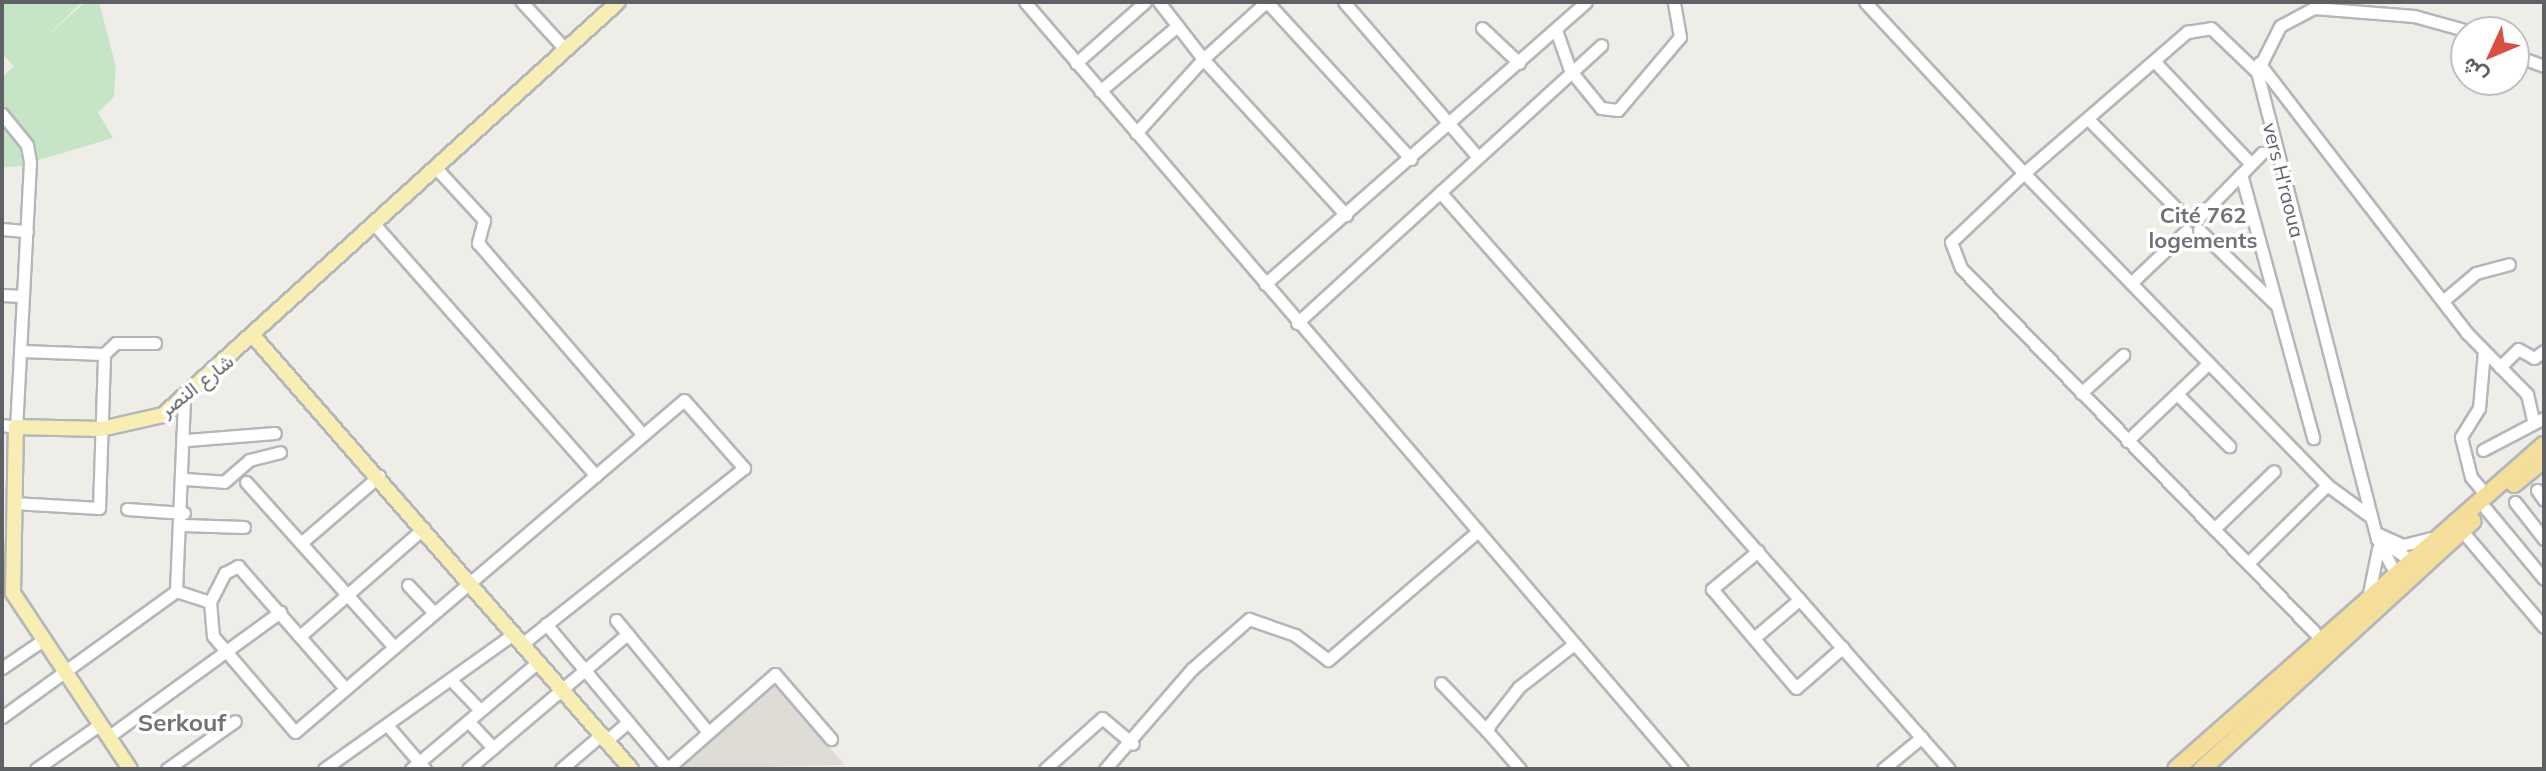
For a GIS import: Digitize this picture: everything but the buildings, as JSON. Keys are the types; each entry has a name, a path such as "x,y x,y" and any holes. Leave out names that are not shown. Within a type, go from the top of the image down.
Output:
{"highway":[{"path":"2176,769 2323,641 2394,572 2416,565 2462,531 2486,502 2544,445"},
{"path":"2202,769 2406,586 2416,565 2441,535 2544,460"}],"main road":[{"name":"شارع النصر","path":"9,426 101,429 163,415 255,338 618,2"},
{"path":"255,338 468,578 631,769"},
{"path":"9,426 13,593 64,675 130,769"}],"street":[{"path":"522,2 565,49"},
{"path":"1025,2 1682,769"},
{"path":"1076,63 1145,2"},
{"path":"1159,2 1203,59 1346,215"},
{"path":"1136,133 1203,59 1266,2 1411,159"},
{"path":"1344,2 1452,121 1477,156"},
{"path":"1265,284 1411,159 1586,2"},
{"path":"1556,30 1570,70 1601,108 1618,110 1680,37 1674,2"},
{"path":"1865,2 2024,173 2327,485 2371,517"},
{"path":"2258,67 2280,26 2314,8 2422,17 2450,25"},
{"path":"1100,91 1176,27"},
{"path":"1482,28 1519,63"},
{"path":"2323,641 2081,393 1950,251 1957,235 2187,32 2211,28 2258,67 2484,351 2527,394 2538,420 2483,450"},
{"path":"1297,323 1570,70 1601,45"},
{"path":"2154,61 2251,164"},
{"name":"vers H'raoua","path":"2258,67 2375,533 2394,572 2406,586"},
{"path":"2,114 27,145 27,231 21,351 9,426"},
{"path":"2088,119 2185,217 2186,231"},
{"path":"2262,153 2199,217 2199,230 2276,306"},
{"path":"436,168 484,220 478,243 643,435"},
{"path":"2241,174 2313,438"},
{"path":"1440,192 1949,769"},
{"path":"2185,217 2199,217"},
{"path":"375,225 596,476"},
{"path":"2,229 27,231"},
{"path":"2131,283 2186,231 2199,230"},
{"path":"2444,300 2476,273 2509,264"},
{"path":"2,295 23,296"},
{"path":"21,351 104,354 116,343 155,343"},
{"path":"2500,367 2518,349 2534,358 2544,351"},
{"path":"2484,351 2479,408 2461,437 2471,477 2544,579"},
{"path":"13,503 99,508 104,354"},
{"path":"2081,393 2123,355"},
{"path":"2127,441 2209,363"},
{"path":"2177,394 2229,446"},
{"path":"2,717 176,591 187,440 184,397"},
{"path":"324,769 342,764 388,726 452,681 546,624 744,468 684,400 596,476 468,578 295,732 209,629 210,602 225,573 238,566 344,687"},
{"path":"187,440 275,433"},
{"path":"185,479 224,482 249,460 280,452"},
{"path":"2214,529 2274,471"},
{"path":"301,543 379,476"},
{"path":"246,482 392,645"},
{"path":"2248,563 2327,485"},
{"path":"2515,502 2544,539"},
{"path":"127,509 244,527"},
{"path":"300,636 424,528"},
{"path":"1106,769 1133,744 1192,669 1249,619 1295,635 1328,660 1478,531"},
{"path":"2462,531 2544,627"},
{"path":"2375,533 2403,545 2441,535"},
{"path":"2375,533 2416,565"},
{"path":"2368,598 2377,564 2375,533"},
{"path":"1758,551 1712,589 1796,688 1843,647"},
{"path":"408,585 431,610"},
{"path":"176,591 210,602"},
{"path":"1754,638 1800,599"},
{"path":"39,768 228,655 280,612"},
{"path":"616,620 708,732"},
{"path":"546,624 667,769 775,674 831,739"},
{"path":"469,769 627,634"},
{"path":"2,668 43,640"},
{"path":"1487,731 1519,687 1574,644"},
{"path":"388,726 418,767 538,662"},
{"path":"452,681 480,710"},
{"path":"1441,683 1520,769"},
{"path":"1045,769 1102,718 1133,744"},
{"path":"167,769 235,721"},
{"path":"468,721 493,748"},
{"path":"561,769 628,722"},
{"path":"1883,769 1922,737"}],"shaded area":[{"path":"771,682 845,765 674,769"}],"green space":[{"path":"2,2 82,2 15,67 2,54"},
{"path":"85,2 99,2 116,67 114,97 98,112 113,138 35,161 30,139 2,106 2,77"},
{"path":"2,123 19,142 23,166 2,167"}],"district":[{"name":"Cité 762 logements","path":"2203,228"},
{"name":"Serkouf","path":"182,723"}]}
